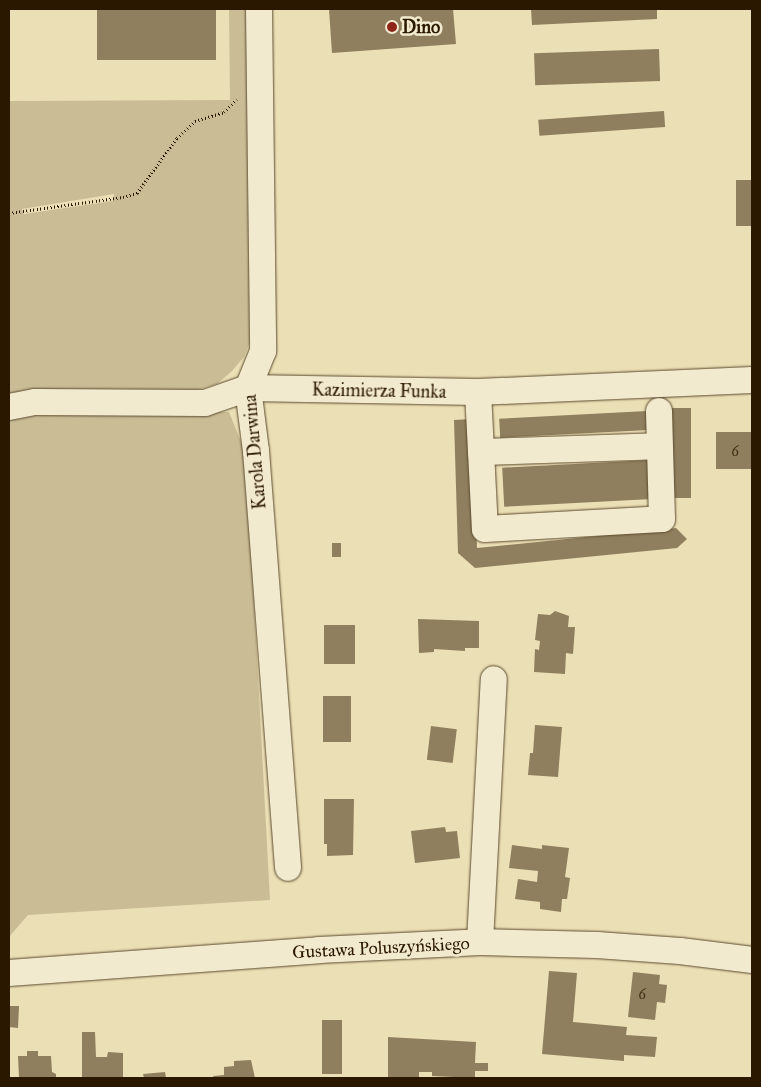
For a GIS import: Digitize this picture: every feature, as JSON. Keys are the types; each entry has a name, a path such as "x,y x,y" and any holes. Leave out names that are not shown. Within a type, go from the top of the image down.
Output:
{"street":[{"name":"Karola Darwina","path":"259,9 263,351 248,388 256,451 288,868"},
{"name":"Kazimierza Funka","path":"9,407 35,402 205,403 248,388 478,392 752,380"},
{"path":"478,392 484,529 662,519 659,411"},
{"path":"481,452 659,446"},
{"path":"480,942 494,679"},
{"name":"Gustawa Poluszyńskiego","path":"9,973 319,950 480,942 597,945 680,951 752,960"}],"path":[{"path":"9,213 122,197 137,193 177,138 195,121 224,112 243,93 260,63"}],"shaded area":[{"path":"229,9 249,9 251,340 244,357 217,384 197,390 71,389 9,397 9,101 230,100","holes":["114,194 113,201 24,214 22,209"]},
{"path":"20,411 229,412 246,454 270,900 28,915 9,937 9,414"}],"building":[{"path":"97,9 216,9 216,60 97,60"},
{"name":"Dino","path":"329,9 453,9 456,44 332,53"},
{"path":"531,9 657,9 657,19 532,25"},
{"path":"659,49 660,81 535,85 534,53"},
{"path":"664,111 665,127 539,136 538,120"},
{"path":"736,180 752,180 752,226 736,226"},
{"path":"671,408 691,408 691,498 671,498"},
{"path":"647,411 648,430 500,438 499,419"},
{"path":"472,419 477,548 676,528 687,539 677,548 475,568 458,553 454,420"},
{"path":"716,432 752,432 752,469 716,469"},
{"path":"650,460 652,499 504,507 502,468"},
{"path":"332,543 341,543 341,557 332,557"},
{"path":"555,611 569,616 568,627 575,627 573,654 566,653 565,674 534,672 535,649 539,650 540,641 535,640 538,614 550,615"},
{"path":"418,619 479,621 479,648 465,648 465,651 434,649 434,652 419,653"},
{"path":"324,625 355,625 355,664 324,664"},
{"path":"323,696 351,696 351,742 323,742"},
{"path":"535,725 562,727 558,777 528,775 530,753 533,753"},
{"path":"431,726 457,729 453,763 427,760"},
{"path":"324,799 354,799 353,855 327,856 327,844 324,844"},
{"path":"445,827 446,832 457,831 460,858 415,863 411,831"},
{"path":"512,845 542,849 542,845 569,848 565,877 570,878 567,899 562,899 561,912 540,909 540,902 515,899 518,879 537,882 538,871 509,868"},
{"path":"549,971 577,973 573,1022 627,1027 626,1035 657,1037 655,1057 624,1055 624,1061 542,1054"},
{"path":"633,972 660,975 659,984 667,985 665,1003 657,1002 655,1020 628,1017"},
{"path":"9,1006 19,1006 18,1028 9,1027"},
{"path":"322,1020 342,1020 342,1074 322,1074"},
{"path":"82,1032 95,1032 96,1057 107,1057 108,1052 123,1053 123,1078 82,1078"},
{"path":"388,1037 476,1042 475,1063 488,1063 488,1071 475,1071 475,1078 432,1076 432,1072 419,1072 419,1078 388,1078"},
{"path":"27,1051 38,1051 38,1056 51,1056 52,1072 56,1074 56,1078 19,1078 18,1056 27,1056"},
{"path":"251,1060 255,1078 214,1078 213,1076 224,1075 224,1067 234,1066 234,1061"},
{"path":"165,1072 166,1078 144,1078 143,1074"}],"place":[{"name":"Dino","path":"392,27"}]}
